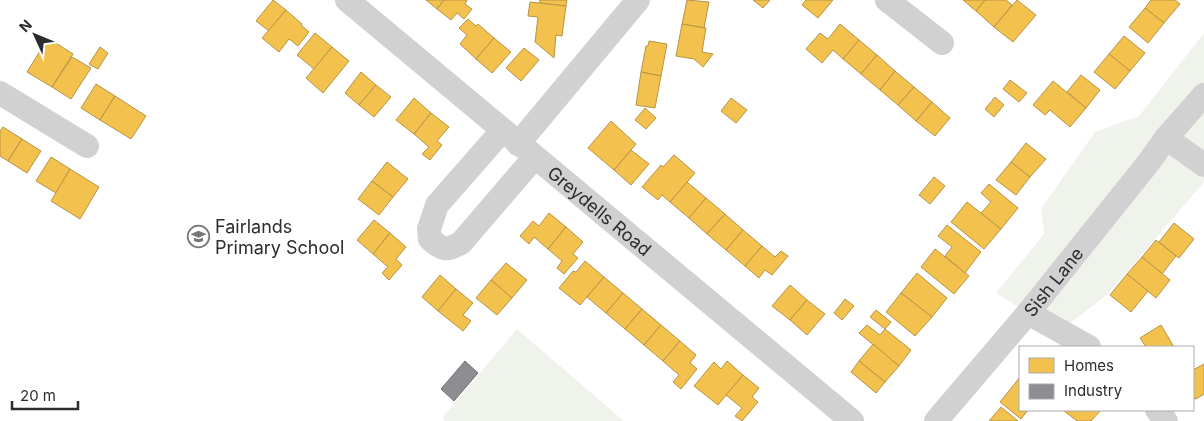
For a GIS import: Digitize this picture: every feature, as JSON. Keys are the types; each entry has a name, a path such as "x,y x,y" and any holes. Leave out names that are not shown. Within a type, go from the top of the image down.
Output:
{"street":[{"name":"Greydells Road","path":"347,0 852,421"},
{"path":"518,144 638,0"},
{"path":"887,0 942,44"},
{"path":"0,93 87,146"},
{"name":"Sish Lane","path":"936,421 1028,314 1166,138 1204,95"},
{"path":"1166,138 1201,157"},
{"path":"1028,314 1087,346"},
{"path":"1158,411 1166,421"}],"shaded area":[{"path":"1204,33 1204,182 1108,294 1060,331 996,293 1044,234 1041,209 1095,132 1139,116"},
{"path":"517,329 624,421 445,421 443,417"}],"building: Homes":[{"path":"273,0 286,10 269,31 256,21"},
{"path":"426,0 444,0 437,9"},
{"path":"444,0 467,0 465,4 472,9 464,19 457,13 451,20 437,9"},
{"path":"540,0 567,0 566,6 539,3"},
{"path":"687,0 709,2 704,28 682,24"},
{"path":"753,0 770,0 763,8"},
{"path":"806,0 833,0 818,18 802,5"},
{"path":"963,0 985,0 976,11"},
{"path":"985,0 1006,0 1012,5 994,27 976,11"},
{"path":"1017,0 1036,15 1013,42 994,27"},
{"path":"1151,0 1175,0 1180,4 1164,23 1145,8"},
{"path":"530,2 566,6 562,36 556,35 554,58 535,42 538,17 528,16"},
{"path":"1145,8 1164,23 1148,43 1129,27"},
{"path":"286,10 309,32 298,46 289,39 279,52 262,38"},
{"path":"468,19 476,26 478,24 494,38 476,59 460,44 467,35 459,28"},
{"path":"682,24 706,28 702,52 713,54 703,67 694,59 676,56"},
{"path":"840,24 859,40 843,59 833,50 822,63 806,49 820,33 828,39"},
{"path":"315,33 332,47 314,69 297,55"},
{"path":"1124,36 1145,53 1130,71 1109,54"},
{"path":"48,38 73,54 52,87 27,72"},
{"path":"494,38 511,52 492,73 476,59"},
{"path":"859,40 877,55 861,74 843,59"},
{"path":"649,41 667,44 661,76 641,72 646,46 648,46"},
{"path":"100,47 108,53 98,69 89,64"},
{"path":"332,47 349,61 323,93 306,78"},
{"path":"524,48 539,60 521,81 506,68"},
{"path":"1109,54 1130,71 1115,89 1094,72"},
{"path":"877,55 895,71 880,90 861,74"},
{"path":"72,57 91,68 71,99 52,87"},
{"path":"895,71 914,87 898,105 880,90"},
{"path":"361,72 376,85 359,105 345,93"},
{"path":"641,72 661,76 655,108 636,105"},
{"path":"1081,75 1100,90 1086,108 1067,92"},
{"path":"1010,80 1027,93 1019,102 1003,89"},
{"path":"1053,81 1086,108 1070,127 1050,110 1045,115 1033,105"},
{"path":"96,84 115,96 100,120 81,108"},
{"path":"376,85 391,97 374,117 359,105"},
{"path":"914,87 932,102 916,121 898,105"},
{"path":"115,96 146,116 131,139 100,120"},
{"path":"995,97 1004,105 994,117 985,109"},
{"path":"414,98 431,113 414,134 396,120"},
{"path":"731,98 747,110 736,123 721,111"},
{"path":"932,102 950,118 935,136 916,121"},
{"path":"645,108 656,118 646,129 635,120"},
{"path":"431,113 449,127 437,141 442,145 430,160 422,154 429,147 414,134"},
{"path":"611,121 636,144 614,170 588,148"},
{"path":"3,127 22,139 8,161 0,156 0,131"},
{"path":"22,139 41,151 27,173 8,161"},
{"path":"1026,143 1046,159 1030,177 1011,162"},
{"path":"631,150 649,164 631,185 614,170"},
{"path":"674,155 695,173 670,202 662,195 658,200 642,187 661,165 663,167"},
{"path":"51,157 70,169 56,193 36,181"},
{"path":"387,162 408,179 393,197 372,181"},
{"path":"1011,162 1030,177 1016,195 996,180"},
{"path":"70,169 99,187 80,219 51,201"},
{"path":"934,177 945,186 930,204 919,195"},
{"path":"372,181 393,197 379,215 358,199"},
{"path":"687,182 706,198 689,218 670,202"},
{"path":"989,184 1018,208 1001,229 981,213 991,202 981,193"},
{"path":"706,198 725,214 707,234 689,218"},
{"path":"967,202 1001,229 984,249 951,222"},
{"path":"549,213 566,227 548,249 534,237 529,244 520,236 533,221 539,226"},
{"path":"725,214 743,230 726,250 707,234"},
{"path":"374,220 390,233 373,254 357,240"},
{"path":"1174,223 1194,239 1179,258 1159,242"},
{"path":"947,225 981,252 965,273 945,256 952,247 938,236"},
{"path":"566,227 583,242 573,254 578,258 564,274 557,268 562,261 548,249"},
{"path":"743,230 762,246 745,266 726,250"},
{"path":"390,233 406,247 396,259 402,265 389,280 382,273 388,267 373,254"},
{"path":"1156,240 1176,256 1162,274 1142,257"},
{"path":"762,246 775,257 781,251 788,256 772,275 765,270 759,278 745,266"},
{"path":"935,249 969,276 954,294 921,267"},
{"path":"1142,257 1170,280 1156,298 1127,274"},
{"path":"585,261 604,277 580,305 559,288 573,271 576,272"},
{"path":"506,263 527,280 512,298 491,280"},
{"path":"917,273 947,298 932,317 901,293"},
{"path":"1127,274 1148,291 1131,312 1110,295"},
{"path":"440,275 456,289 438,311 422,297"},
{"path":"604,277 623,293 606,313 587,297"},
{"path":"491,280 512,298 497,315 476,298"},
{"path":"790,285 807,300 790,320 772,306"},
{"path":"456,289 473,303 463,315 471,321 463,331 438,311"},
{"path":"623,293 642,309 625,329 606,313"},
{"path":"901,293 932,317 915,336 886,312"},
{"path":"845,299 854,306 842,320 834,313"},
{"path":"807,300 825,314 807,335 790,320"},
{"path":"642,309 661,325 644,345 625,329"},
{"path":"876,310 891,322 885,329 870,317"},
{"path":"661,325 680,341 663,361 644,345"},
{"path":"867,325 880,335 885,329 911,350 899,366 859,333"},
{"path":"1161,325 1173,346 1145,346 1140,338"},
{"path":"680,341 696,355 690,363 697,369 681,389 673,382 679,375 663,361"},
{"path":"873,344 899,366 885,382 859,361"},
{"path":"727,361 743,375 718,405 694,386 714,362 721,369"},
{"path":"859,361 885,382 876,393 851,372"},
{"path":"1204,364 1204,394 1196,399 1194,398 1194,369"},
{"path":"743,375 759,388 752,397 758,402 742,421 735,416 742,408 726,395"},
{"path":"1019,378 1019,411 1027,411 1021,419 1000,402"},
{"path":"1001,407 1018,421 989,421"},
{"path":"1064,411 1100,411 1091,421 1077,421"}],"building: Industry":[{"path":"465,361 478,373 454,401 441,389"}],"place":[{"name":"Fairlands Primary School","path":"199,236"}]}
